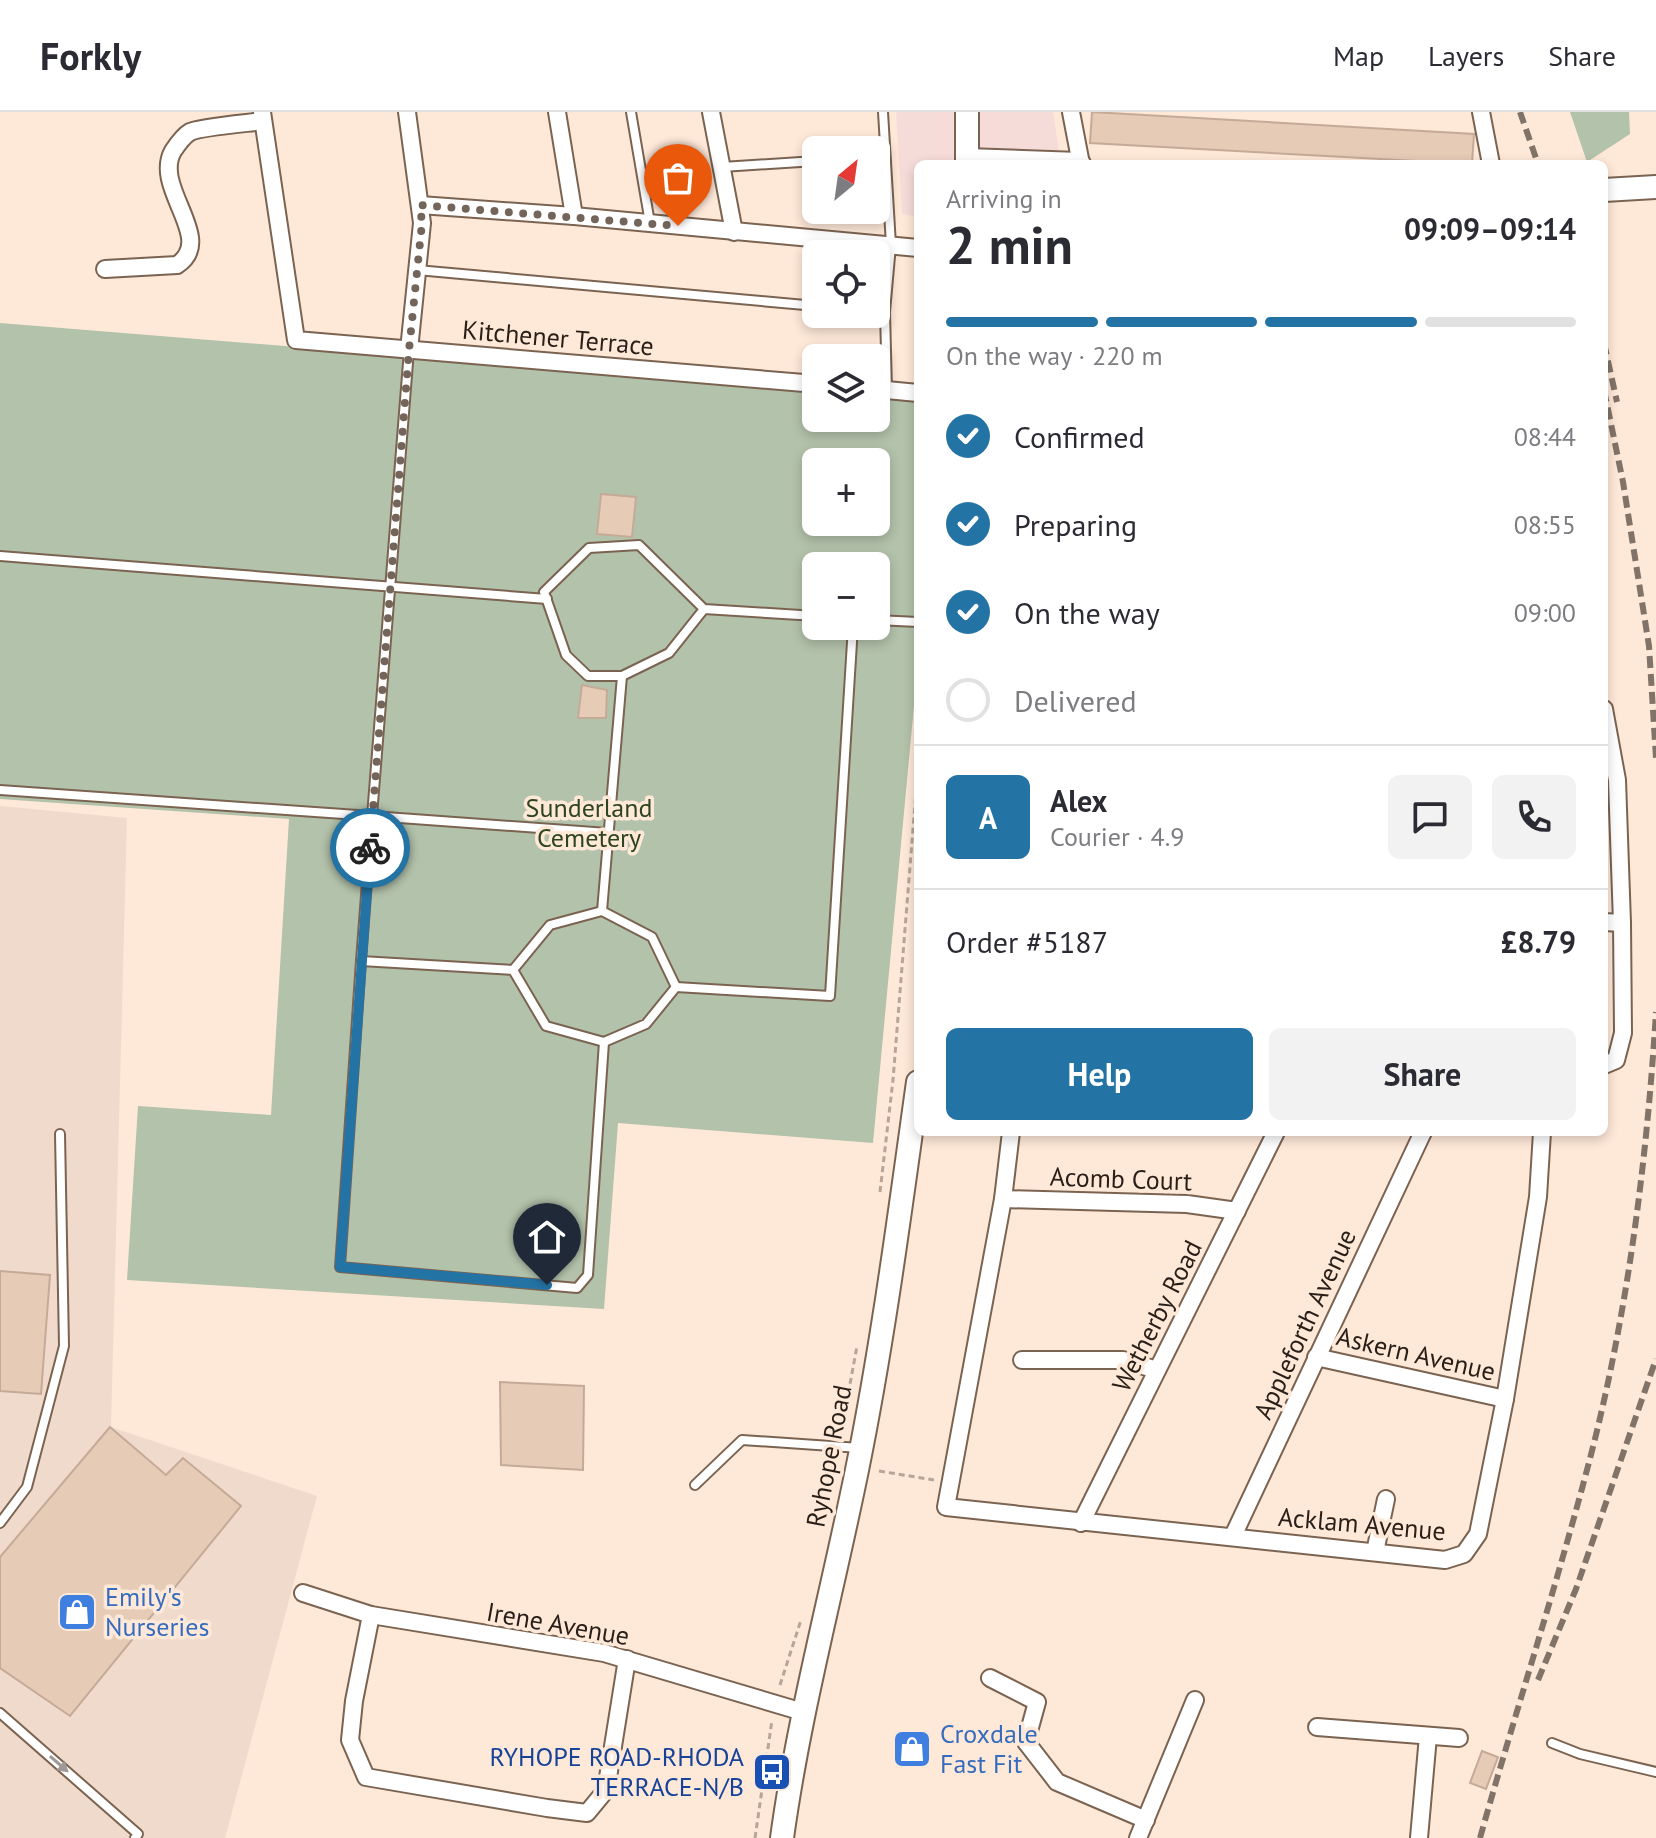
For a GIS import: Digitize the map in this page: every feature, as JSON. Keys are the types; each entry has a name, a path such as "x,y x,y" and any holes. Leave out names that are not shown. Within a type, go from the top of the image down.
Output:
{"main road":[{"path":"967,112 967,160"},
{"path":"1608,190 1656,187"},
{"name":"Ryhope Road","path":"782,1838 792,1766 895,1246 914,1111"}],"street":[{"path":"407,112 422,223 409,350"},
{"path":"557,112 574,216"},
{"path":"711,112 734,232"},
{"path":"1071,112 1079,160"},
{"path":"1481,112 1490,160"},
{"path":"105,269 177,265 185,260 190,251 188,228 174,196 169,158 177,144 190,132 263,117"},
{"name":"Kitchener Terrace","path":"263,117 296,340 802,383"},
{"path":"420,205 914,248"},
{"path":"890,391 914,393"},
{"path":"1608,756 1622,923 1623,1033 1616,1060 1608,1063"},
{"path":"1608,922 1622,923"},
{"path":"950,1483 1003,1199 1011,1136"},
{"name":"Wetherby Road","path":"1081,1523 1274,1136"},
{"name":"Appleforth Avenue","path":"1233,1536 1421,1136"},
{"name":"Acklam Avenue","path":"950,1483 946,1507 1445,1560 1464,1554 1478,1534 1505,1399 1538,1197 1542,1136"},
{"name":"Acomb Court","path":"1003,1199 1187,1204 1237,1211"},
{"name":"Askern Avenue","path":"1316,1357 1505,1399"},
{"path":"1022,1360 1123,1360 1157,1370"},
{"path":"1375,1552 1386,1499"},
{"name":"Irene Avenue","path":"303,1593 371,1615 627,1659 803,1712"},
{"path":"371,1615 354,1701 350,1740 366,1777 414,1786 587,1813 606,1790 627,1659"},
{"path":"990,1678 1037,1702 1026,1742 1057,1782 1146,1820"},
{"path":"1138,1838 1195,1700"},
{"path":"1317,1727 1459,1738"},
{"path":"1419,1838 1428,1736"}],"lane":[{"path":"631,112 650,223"},
{"path":"882,136 883,112"},
{"path":"721,167 802,162"},
{"path":"889,224 890,252"},
{"path":"417,270 802,305"},
{"path":"409,350 340,1267 577,1288 588,1275 604,1042"},
{"path":"704,609 669,653 622,676 588,676 566,655 544,592 589,548 639,545 704,609 802,615"},
{"path":"0,556 547,599"},
{"path":"890,621 914,622"},
{"path":"676,987 830,996 852,640"},
{"path":"602,911 622,676"},
{"path":"0,790 608,833"},
{"path":"513,970 550,925 602,911 652,937 676,987"},
{"path":"361,961 513,970"},
{"path":"513,970 546,1026 604,1042 646,1024 676,987"},
{"path":"0,1523 27,1487 64,1346 60,1134"},
{"path":"695,1485 742,1440 853,1454"},
{"path":"0,1713 138,1834 135,1838"},
{"path":"1552,1743 1580,1754 1656,1772"}],"path":[{"path":"879,1203 893,1080 914,816"},
{"path":"858,1337 853,1454 950,1483"},
{"path":"755,1838 775,1704 803,1616"}],"shaded area":[{"path":"896,112 1053,112 1060,160 914,160 914,216 902,214"},
{"path":"0,806 127,818 111,1427 317,1496 225,1838 0,1838"}],"green space":[{"path":"1570,112 1629,112 1630,134 1586,160"},
{"name":"Sunderland Cemetery","path":"0,323 802,388 802,432 890,432 890,395 914,398 914,706 873,1143 618,1123 604,1309 127,1280 138,1106 271,1115 289,819 0,799"}],"building":[{"path":"1092,112 1474,134 1472,160 1399,160 1090,143"},
{"path":"601,494 636,497 632,537 597,534"},
{"path":"582,685 607,690 606,718 578,718"},
{"path":"0,1271 50,1275 41,1394 0,1391"},
{"path":"500,1382 584,1386 583,1470 501,1465"},
{"name":"Emily's Nurseries","path":"110,1427 166,1475 183,1458 241,1506 70,1716 0,1668 0,1557"},
{"path":"1482,1751 1498,1757 1486,1789 1470,1783"}],"railway":[{"path":"1520,112 1537,160"},
{"path":"1608,361 1617,402"},
{"path":"1608,409 1649,646 1656,758"},
{"path":"1480,1838 1567,1542 1606,1390 1635,1229 1656,1012"},
{"path":"1538,1680 1576,1589 1656,1359"}],"way so far":[{"path":"370,848 409,350 422,223 420,205 678,226"}],"place":[{"name":"Emily's Nurseries","path":"77,1612"},
{"name":"Croxdale Fast Fit","path":"912,1749"},
{"name":"RYHOPE ROAD-RHODA TERRACE-N/B","path":"772,1772"}],"route":[{"path":"370,848 340,1267 547,1285"}]}
